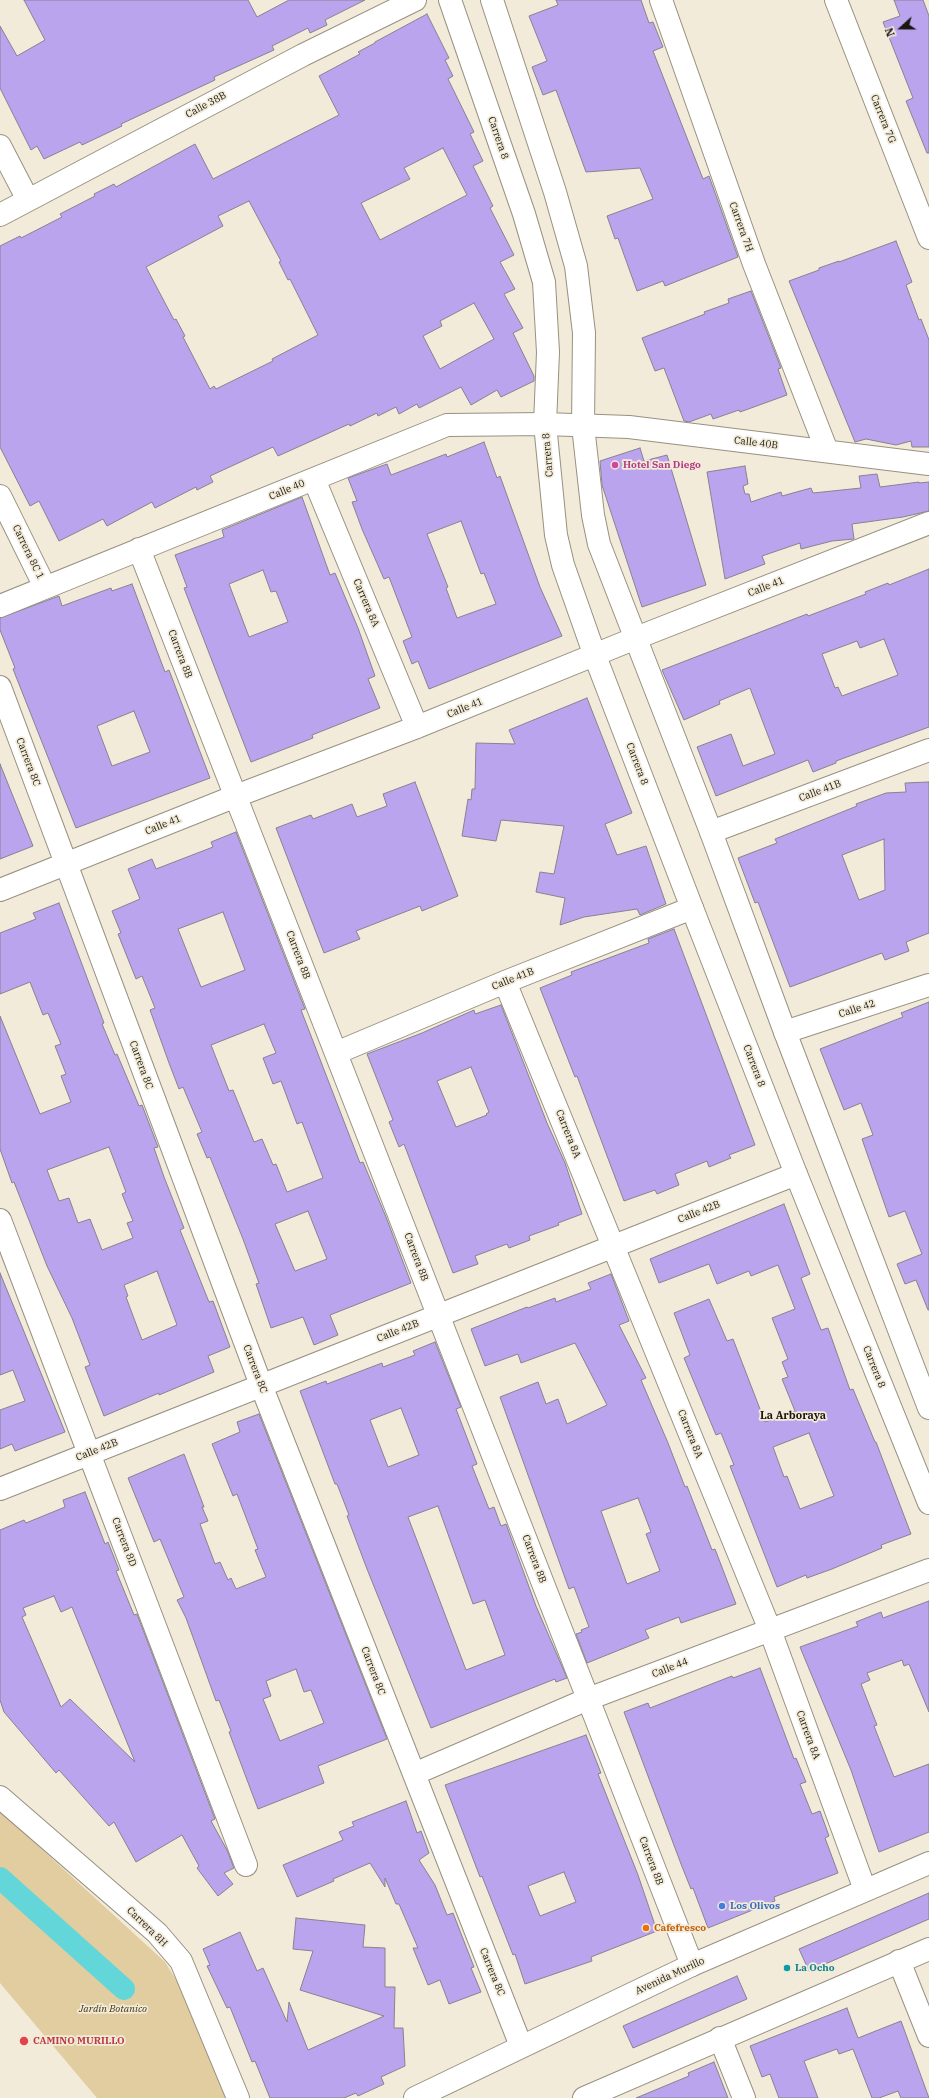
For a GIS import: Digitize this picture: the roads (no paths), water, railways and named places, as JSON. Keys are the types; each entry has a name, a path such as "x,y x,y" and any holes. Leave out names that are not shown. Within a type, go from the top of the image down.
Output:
{"street":[{"name":"Calle 38B","path":"0,215 303,55 415,0"},
{"name":"Carrera 8","path":"450,0 524,214 544,282 548,352 545,424 556,535 563,565 595,656 692,908 796,1174 929,1503"},
{"path":"492,0 555,192 576,266 584,333 583,426 593,515 599,544 711,832 785,1032 929,1408"},
{"name":"Carrera 7H","path":"661,0 754,264 826,451"},
{"name":"Carrera 7G","path":"836,0 929,238"},
{"path":"0,146 28,200"},
{"name":"Calle 40","path":"0,606 447,425 545,424 583,426"},
{"name":"Calle 40B","path":"583,426 629,427 929,464"},
{"name":"Carrera 8A","path":"314,479 418,727"},
{"name":"Carrera 8C 1","path":"0,496 45,587"},
{"name":"Calle 41","path":"0,890 236,796 418,727 636,638 929,523"},
{"name":"Carrera 8B","path":"139,549 692,1965"},
{"name":"Carrera 8C","path":"0,687 261,1385 521,2046"},
{"name":"Calle 41B","path":"711,832 929,750"},
{"name":"Calle 41B","path":"336,1053 505,982 692,908"},
{"name":"Carrera 8A","path":"505,982 770,1630 865,1890"},
{"name":"Calle 42","path":"785,1032 929,985"},
{"name":"Calle 42B","path":"0,1489 796,1174"},
{"name":"Carrera 8D","path":"0,1220 246,1865"},
{"name":"Calle 44","path":"414,1774 588,1699 929,1570"},
{"name":"Carrera 8H","path":"0,1797 157,1933 181,1961 238,2098"},
{"name":"Avenida Murillo","path":"415,2098 692,1965 929,1863"},
{"path":"584,2098 929,1949"},
{"path":"899,1961 929,2036"},
{"path":"720,2038 744,2098"}],"waterway":[{"path":"0,1878 124,1989"}],"place":[{"name":"Hotel San Diego","path":"615,465"},
{"name":"Los Olivos","path":"722,1906"},
{"name":"Cafefresco","path":"646,1928"},
{"name":"La Ocho","path":"787,1968"},
{"name":"CAMINO MURILLO","path":"24,2041"}],"district":[{"name":"La Arboraya","path":"793,1416"}],"park label":[{"name":"Jardín Botanico","path":"113,2009"}]}
